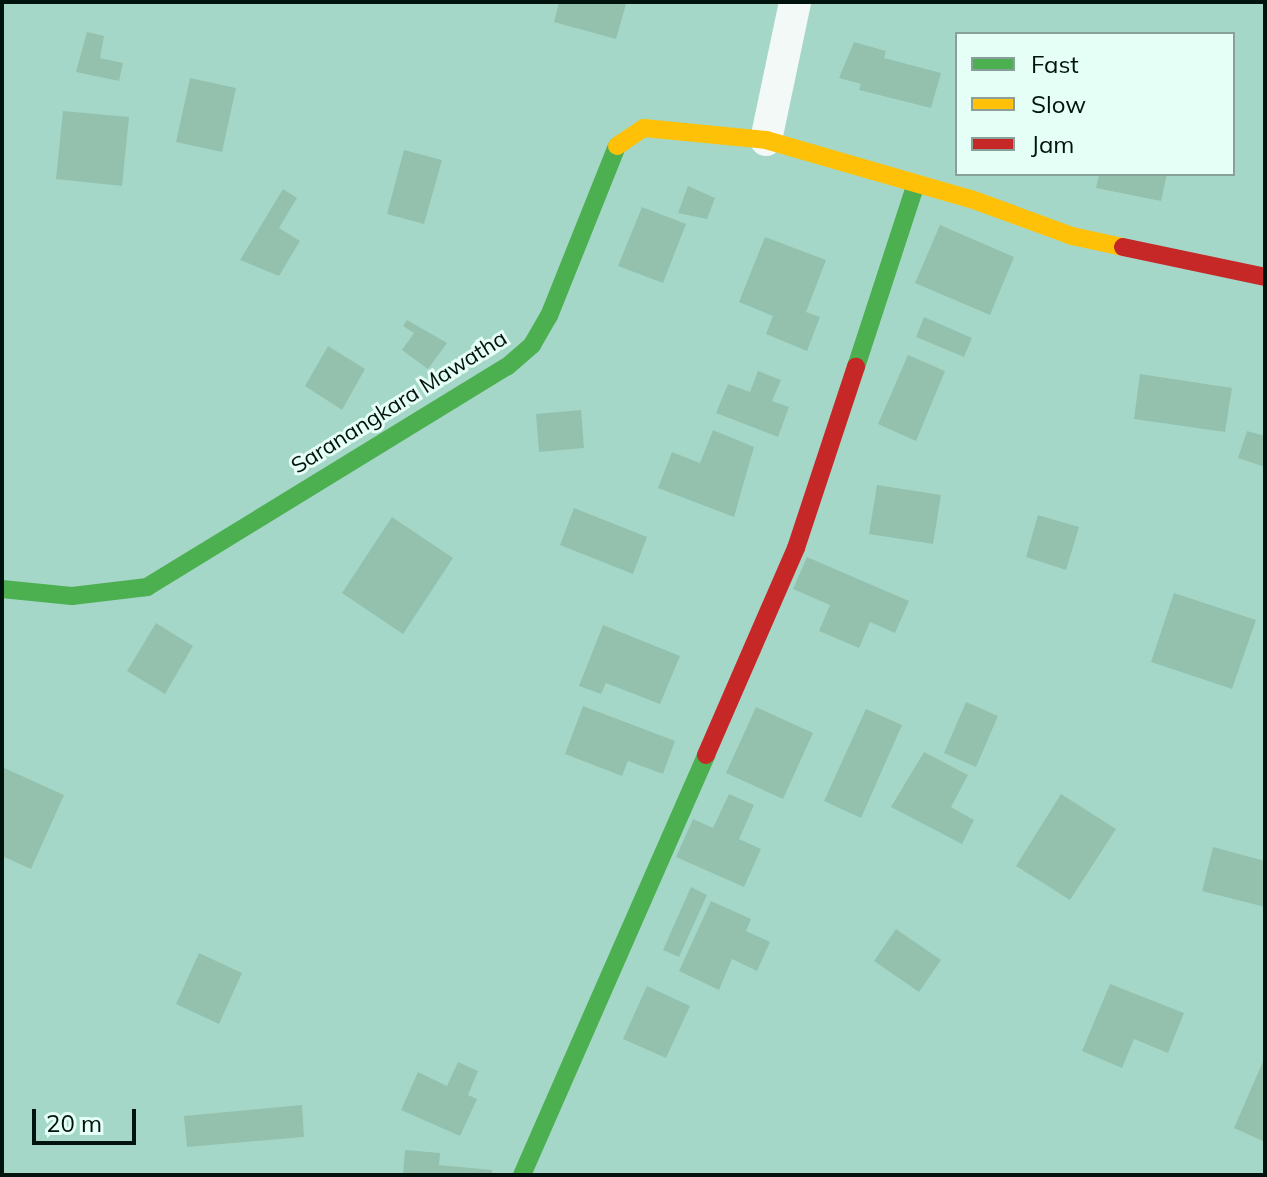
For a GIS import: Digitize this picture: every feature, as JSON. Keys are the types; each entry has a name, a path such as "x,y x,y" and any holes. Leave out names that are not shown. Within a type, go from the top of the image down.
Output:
{"street":[{"path":"766,140 795,2"},
{"name":"Saranangkara Mawatha","path":"2,589 72,596 147,587 508,366 532,345 549,316 619,142 644,128 766,140 915,187 971,199 1072,236 1265,277"},
{"path":"522,1175 796,548 915,187"}],"building":[{"path":"559,2 626,4 616,39 554,22"},
{"path":"87,32 104,36 100,58 123,63 119,81 76,72"},
{"path":"854,42 886,51 884,58 941,73 931,108 859,90 861,84 839,78"},
{"path":"190,78 236,88 222,152 176,142"},
{"path":"63,111 129,117 122,186 56,179"},
{"path":"404,150 442,160 424,224 387,214"},
{"path":"1099,176 1167,176 1161,201 1096,188"},
{"path":"688,186 715,198 707,219 678,213"},
{"path":"283,189 297,198 279,228 300,241 279,276 240,260"},
{"path":"642,207 686,224 663,283 618,266"},
{"path":"940,225 1014,257 990,315 915,283"},
{"path":"765,237 826,260 806,312 820,317 807,351 766,334 773,316 739,302"},
{"path":"924,317 972,338 964,357 916,337"},
{"path":"407,320 447,343 428,369 402,350 414,333 403,326"},
{"path":"328,346 365,369 342,410 305,386"},
{"path":"908,355 945,371 916,441 878,424"},
{"path":"758,371 781,380 772,401 789,407 778,437 716,413 728,384 750,392"},
{"path":"1140,374 1232,388 1225,432 1134,419"},
{"path":"581,410 584,448 539,452 536,414"},
{"path":"713,430 754,447 734,517 658,488 672,452 700,463"},
{"path":"1247,431 1265,436 1265,467 1238,458"},
{"path":"877,485 941,495 933,544 869,534"},
{"path":"574,508 647,537 633,574 560,545"},
{"path":"1038,515 1079,527 1066,570 1026,557"},
{"path":"392,517 453,558 403,634 342,593"},
{"path":"807,557 909,601 895,633 870,622 859,648 819,631 830,605 793,589"},
{"path":"1174,593 1256,620 1232,689 1151,662"},
{"path":"156,623 193,646 165,694 127,671"},
{"path":"603,625 680,656 660,704 606,683 601,694 579,686"},
{"path":"966,702 998,716 976,767 944,753"},
{"path":"583,706 675,741 663,774 628,761 622,776 565,754"},
{"path":"756,707 813,733 783,799 726,773"},
{"path":"866,709 902,725 861,818 824,801"},
{"path":"924,752 968,775 951,807 974,820 962,844 891,807"},
{"path":"2,767 64,795 31,869 2,856"},
{"path":"729,794 754,805 739,839 761,849 744,887 676,857 693,819 713,828"},
{"path":"1061,794 1116,829 1070,900 1016,866"},
{"path":"1213,847 1265,861 1265,907 1202,891"},
{"path":"691,887 707,895 679,957 663,950"},
{"path":"711,901 751,919 746,931 770,942 757,971 732,959 719,990 679,971"},
{"path":"896,929 941,960 919,992 874,961"},
{"path":"199,953 242,973 219,1024 176,1004"},
{"path":"1110,984 1184,1013 1168,1053 1134,1039 1122,1068 1082,1051"},
{"path":"647,986 690,1006 666,1058 623,1039"},
{"path":"1265,1057 1265,1142 1234,1128"},
{"path":"458,1062 478,1071 468,1095 477,1099 460,1136 401,1110 418,1072 447,1086"},
{"path":"302,1105 304,1137 187,1147 184,1116"},
{"path":"405,1150 440,1153 439,1165 492,1170 492,1175 403,1175"}],"traffic: fast":[{"path":"2,589 72,596 147,587 508,366 532,345 549,316 617,146"},
{"path":"856,367 915,187"},
{"path":"522,1175 706,755"}],"traffic: slow":[{"path":"617,146 644,128 766,140 971,199 1072,236 1123,247"}],"traffic: jam":[{"path":"1123,247 1265,277"},
{"path":"706,755 796,548 856,367"}]}
